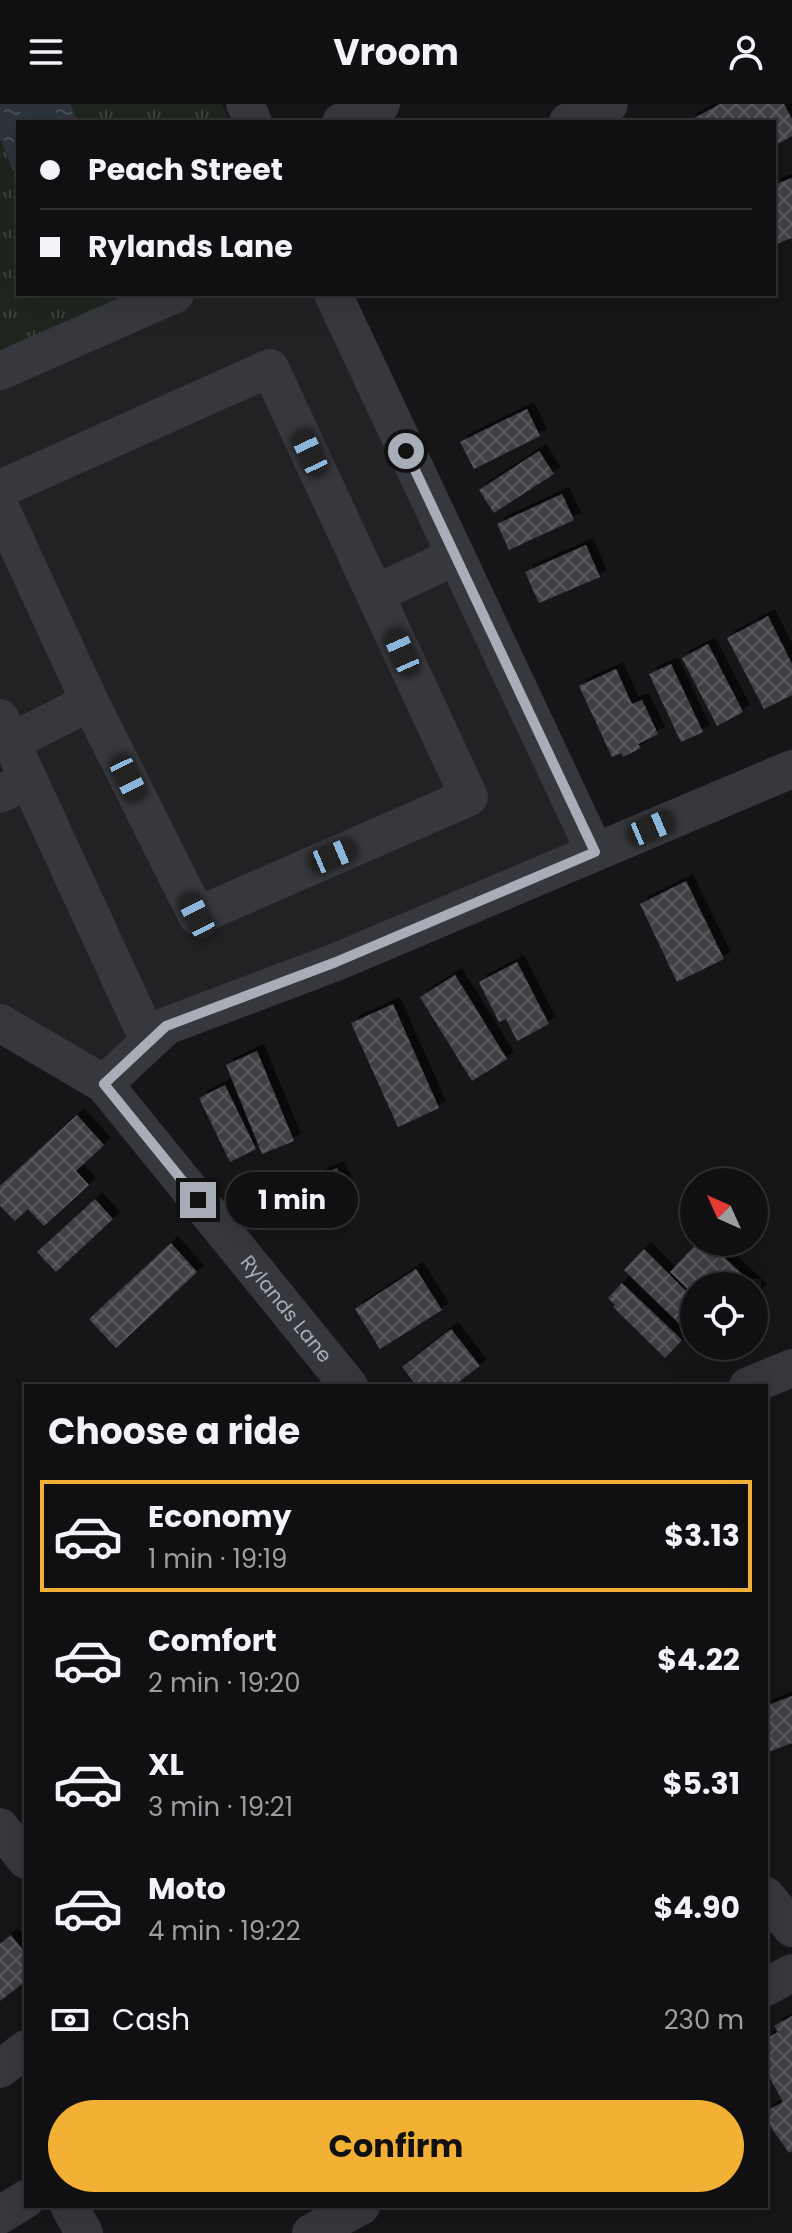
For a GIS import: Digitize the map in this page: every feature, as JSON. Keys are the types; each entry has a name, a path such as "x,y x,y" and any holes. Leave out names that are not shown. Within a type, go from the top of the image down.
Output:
{"street":[{"path":"345,120 381,104"},
{"path":"573,120 609,104"},
{"path":"0,371 170,296"},
{"path":"334,296 595,852"},
{"path":"0,489 270,368 469,797 197,916 90,702 0,507"},
{"path":"375,594 456,556"},
{"path":"90,702 5,730 14,787 149,1041"},
{"path":"9,1028 104,1084 166,1026 336,962 792,769"},
{"name":"Rylands Lane","path":"104,1084 347,1384"},
{"path":"753,1384 792,1368"},
{"path":"0,1827 24,1857"},
{"path":"768,1898 792,1928"},
{"path":"768,1986 792,1973"},
{"path":"0,2069 24,2051"},
{"path":"0,2215 24,2200"},
{"path":"70,2208 84,2233"},
{"path":"314,2225 356,2208"}],"shaded area":[{"path":"170,296 334,296 595,852 166,1026 104,1084 0,1023 0,371"}],"green space":[{"path":"0,104 222,104 229,120 16,120 16,296 170,296 0,371"}],"water":[{"path":"0,104 70,104 77,120 16,120 16,176 0,139"}],"building":[{"path":"720,104 784,104 792,119 792,136 776,145 776,120 691,120"},
{"path":"792,178 792,238 776,244 776,184"},
{"path":"527,409 540,436 474,469 460,442"},
{"path":"539,451 554,474 494,513 479,490"},
{"path":"562,494 574,520 509,550 497,524"},
{"path":"586,545 600,577 539,603 525,572"},
{"path":"768,616 792,664 792,695 764,709 727,638"},
{"path":"708,644 743,712 717,726 682,658"},
{"path":"671,664 703,732 681,742 649,674"},
{"path":"616,669 632,704 642,700 658,734 638,744 641,748 623,757 621,753 612,757 579,686"},
{"path":"686,881 724,959 677,982 640,904"},
{"path":"517,962 549,1024 517,1041 506,1019 499,1022 479,982"},
{"path":"455,975 507,1059 472,1081 420,997"},
{"path":"393,1004 439,1108 398,1127 351,1023"},
{"path":"257,1051 294,1141 262,1154 226,1065"},
{"path":"225,1085 256,1149 230,1162 199,1098"},
{"path":"77,1115 104,1145 76,1171 89,1185 44,1226 28,1209 15,1221 0,1206 0,1186"},
{"path":"337,1168 350,1196 322,1208 325,1213 311,1218 309,1211 282,1223 271,1197"},
{"path":"95,1199 113,1219 56,1272 37,1252"},
{"path":"171,1243 197,1272 116,1348 89,1319"},
{"path":"644,1249 680,1285 680,1324 624,1270"},
{"path":"685,1256 723,1256 740,1272 680,1272 680,1282 670,1272"},
{"path":"416,1269 442,1310 380,1349 355,1309"},
{"path":"622,1283 680,1338 680,1342 665,1358 613,1307 615,1305 608,1298"},
{"path":"451,1329 480,1366 456,1384 415,1384 402,1367"},
{"path":"792,1696 792,1743 768,1752 768,1705"},
{"path":"11,1935 24,1951 24,1983 0,2001 0,1944"},
{"path":"792,2016 792,2151 789,2153 768,2123 768,2110 783,2102 768,2075 768,2038 778,2032 774,2026"}],"route":[{"path":"198,1200 104,1084 166,1026 336,962 595,852 406,451"}]}
